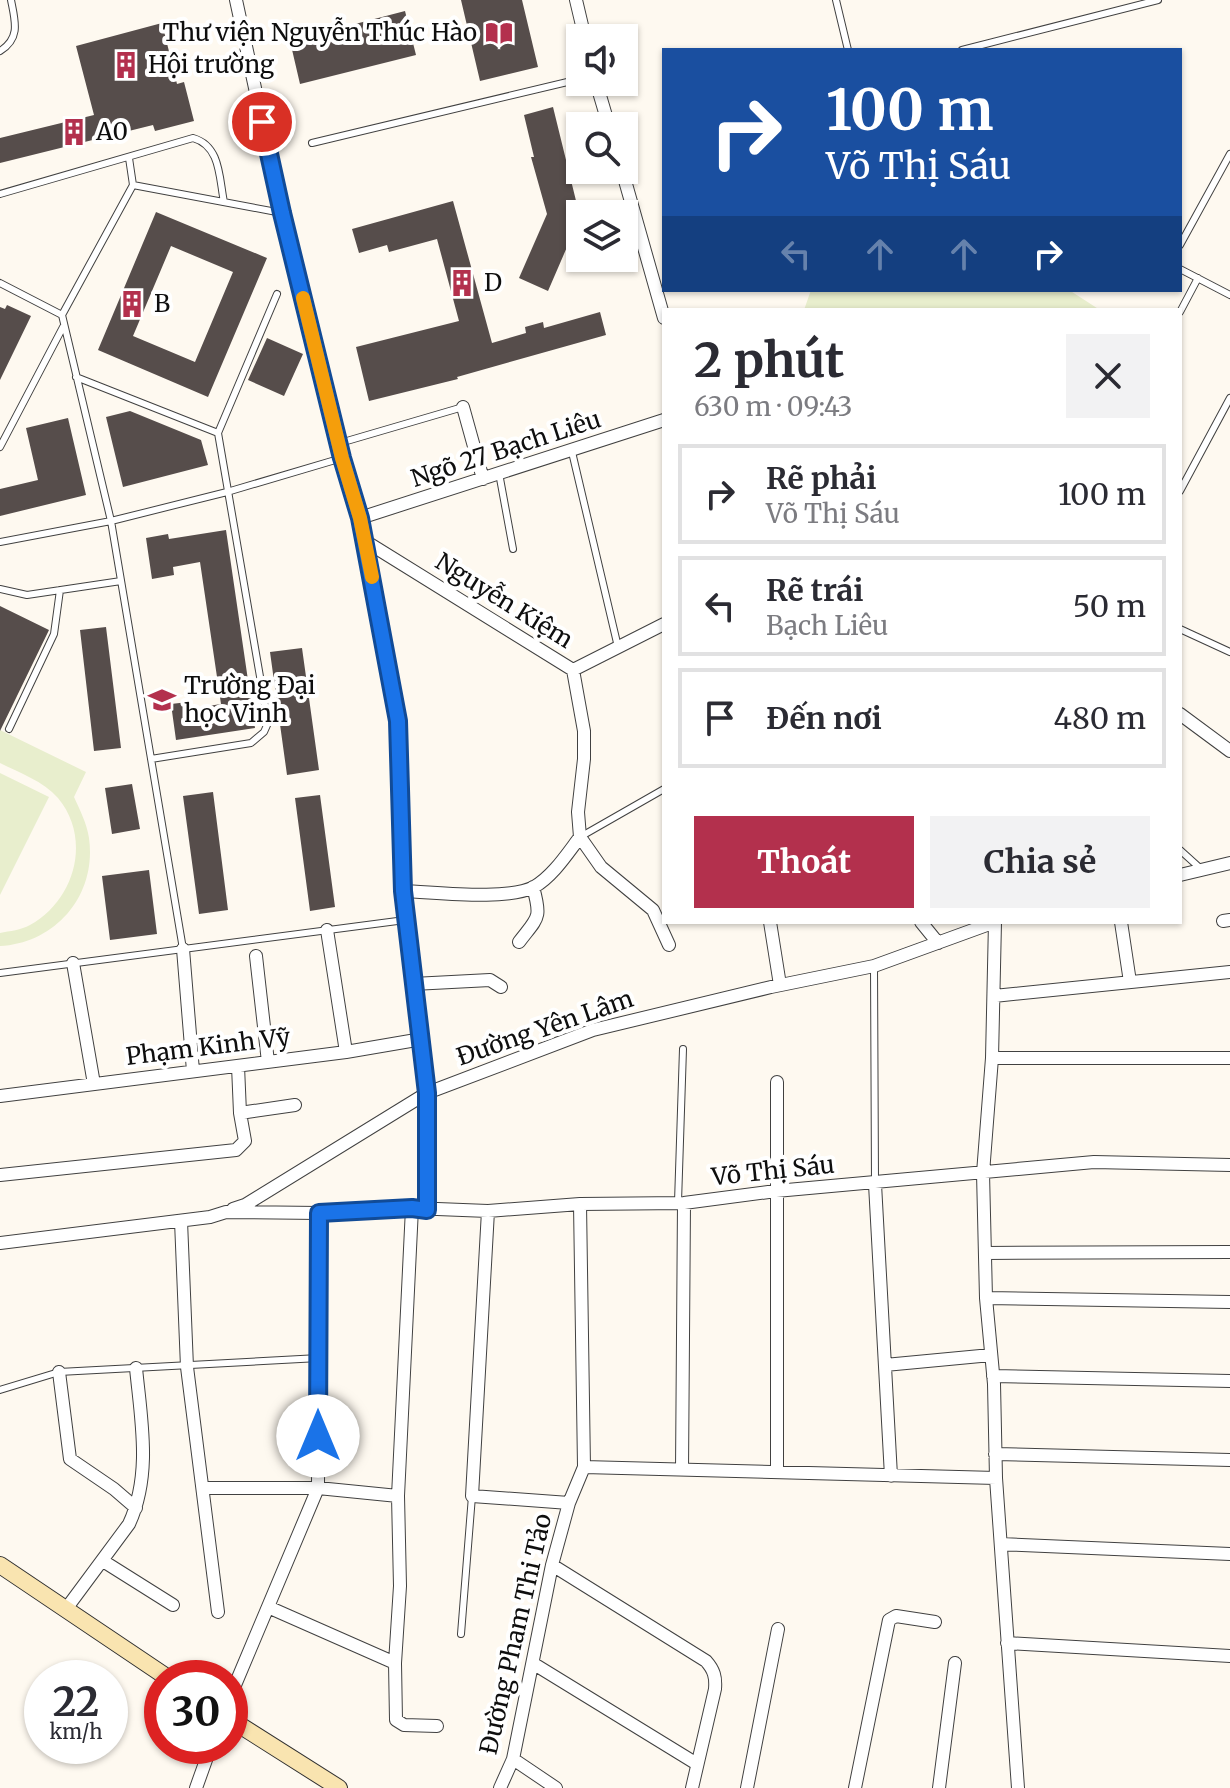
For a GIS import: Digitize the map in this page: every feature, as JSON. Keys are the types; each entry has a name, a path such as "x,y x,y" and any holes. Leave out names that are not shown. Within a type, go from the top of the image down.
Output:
{"street":[{"path":"236,0 282,213 342,458 360,518 398,721 403,891 427,1093 427,1210"},
{"path":"576,0 582,24"},
{"path":"626,184 662,311"},
{"path":"463,407 483,479"},
{"name":"Ngõ 27 Bạch Liêu","path":"360,518 662,421"},
{"name":"Nguyễn Kiệm","path":"365,541 573,670 662,625"},
{"path":"573,670 584,731 578,812 580,837 601,867 658,906"},
{"path":"1182,715 1230,751"},
{"path":"403,891 511,894 533,887 548,876 580,837"},
{"path":"1182,874 1230,863"},
{"path":"519,942 538,917 533,887"},
{"path":"663,924 669,945"},
{"path":"770,924 780,985"},
{"path":"923,924 938,943"},
{"name":"Đường Yên Lâm","path":"226,1212 245,1205 427,1093 593,1030 874,966 990,924"},
{"path":"995,924 992,1058 983,1173 986,1298 1018,1788"},
{"path":"1121,924 1130,982"},
{"path":"327,930 346,1052"},
{"path":"183,949 193,1071"},
{"path":"256,956 268,1062"},
{"path":"73,963 94,1084"},
{"path":"994,996 1230,972"},
{"path":"413,984 490,980 501,987"},
{"name":"Phạm Kinh Vỹ","path":"0,1096 346,1052 422,1039"},
{"path":"992,1058 1230,1058"},
{"path":"0,1175 236,1150 245,1141 238,1066"},
{"path":"777,1082 777,1472"},
{"path":"240,1113 295,1105"},
{"name":"Võ Thị Sáu","path":"226,1212 319,1213 412,1208 488,1211 580,1204 681,1203 776,1191 1094,1162 1230,1165"},
{"path":"875,1184 891,1476"},
{"path":"681,1203 682,1470"},
{"name":"Đường Pham Thi Tảo","path":"500,1788 513,1759 552,1565 569,1503 584,1467 580,1204"},
{"path":"412,1208 398,1496 400,1586 395,1663 396,1720 404,1725 437,1726"},
{"path":"488,1211 472,1496 569,1503"},
{"path":"0,1243 181,1221 226,1212"},
{"path":"246,1660 318,1488 319,1213"},
{"path":"181,1221 187,1367 218,1612"},
{"path":"985,1253 1230,1252"},
{"path":"986,1298 1230,1302"},
{"path":"885,1365 991,1355"},
{"path":"66,1609 129,1524 136,1508 145,1459 136,1368"},
{"path":"59,1372 70,1459 136,1508"},
{"path":"993,1376 1230,1381"},
{"path":"995,1454 1230,1460"},
{"path":"584,1467 996,1478"},
{"path":"203,1488 318,1488 398,1496"},
{"path":"1001,1544 1230,1554"},
{"path":"103,1561 173,1605"},
{"path":"0,1565 144,1662"},
{"path":"552,1565 711,1667 716,1680 715,1689 692,1788"},
{"path":"268,1607 395,1663"},
{"path":"855,1788 889,1620 896,1616 935,1622"},
{"path":"747,1788 778,1629"},
{"path":"1007,1643 1230,1656"},
{"path":"939,1788 955,1663"},
{"path":"534,1664 697,1764"},
{"path":"248,1730 339,1788"},
{"path":"513,1759 556,1788"},
{"path":"196,1788 205,1764"}],"lane":[{"path":"0,51 9,45 15,34 11,0"},
{"path":"836,0 848,48"},
{"path":"970,48 1158,0"},
{"path":"312,143 566,82"},
{"path":"0,194 189,138 199,139 208,145 216,157 224,202"},
{"path":"1182,241 1230,154"},
{"path":"129,158 133,185 62,315 111,521 183,949"},
{"path":"133,185 282,213"},
{"path":"1182,270 1230,295"},
{"path":"1182,308 1198,278"},
{"path":"0,283 62,315"},
{"path":"151,759 251,743 264,732 268,723 218,433 277,294"},
{"path":"0,447 63,327"},
{"path":"76,377 218,433"},
{"path":"1182,487 1230,398"},
{"path":"339,443 463,407"},
{"path":"572,452 618,647"},
{"path":"0,542 111,521 227,492 342,458"},
{"path":"499,473 513,549"},
{"path":"0,589 27,595 121,581"},
{"path":"9,729 54,634 60,590"},
{"path":"1182,630 1230,652"},
{"path":"580,837 662,790"},
{"path":"1182,852 1202,869"},
{"path":"0,973 407,920"},
{"path":"874,966 875,1184"},
{"path":"681,1203 683,1049"},
{"path":"0,1390 59,1372 319,1358"},
{"path":"461,1634 472,1496"}],"green space":[{"path":"810,292 1072,292 1097,308 805,308"},
{"path":"0,730 86,772 74,797 88,833 90,859 79,896 55,926 20,943 0,946 0,933 30,925 46,914 58,900 68,885 76,850 68,814 58,798 38,782 0,763"},
{"path":"0,773 49,797 0,895"}],"building":[{"name":"Thư viện Nguyễn Thúc Hào","path":"461,0 522,0 538,67 480,81"},
{"path":"405,11 416,55 300,84 290,41"},
{"path":"162,23 177,84 184,82 194,121 155,131 153,125 0,163 0,138 94,115 76,46"},
{"path":"553,107 566,160 566,184 572,184 576,200 566,200 566,249 548,291 519,278 547,214 531,157 534,157 524,115"},
{"name":"D","path":"453,201 492,343 526,333 525,327 543,322 544,328 600,312 606,335 458,379 369,401 356,347 459,321 437,239 389,252 387,245 359,253 352,229"},
{"name":"B","path":"156,212 267,258 208,397 98,350","holes":["171,246 233,272 195,362 133,336"]},
{"path":"7,305 31,316 0,380 0,307 5,309"},
{"path":"267,338 303,354 284,396 248,380"},
{"path":"130,411 201,440 208,465 123,487 106,417"},
{"path":"68,418 86,495 0,516 0,489 38,480 26,428"},
{"path":"226,530 255,728 176,740 171,704 188,702 189,709 221,704 200,562 173,567 174,575 152,579 146,538 168,534 169,539"},
{"path":"0,606 49,630 0,731"},
{"path":"106,627 121,748 94,751 80,630"},
{"path":"302,648 319,770 287,775 270,652"},
{"path":"132,784 140,829 112,834 105,788"},
{"path":"213,792 228,910 199,914 183,796"},
{"path":"320,795 335,907 310,911 295,798"},
{"path":"149,870 157,934 110,940 102,876"}],"slow traffic":[{"path":"303,298 360,518 372,577"}],"place":[{"name":"Thư viện Nguyễn Thúc Hào","path":"499,33"},
{"name":"Hội trường","path":"126,65"},
{"name":"A0","path":"74,132"},
{"name":"D","path":"462,283"},
{"name":"B","path":"132,304"},
{"name":"Trường Đại học Vinh","path":"162,700"}],"route":[{"path":"262,122 342,458 360,518 398,721 403,891 427,1093 427,1210 412,1208 319,1213 318,1436"}]}
